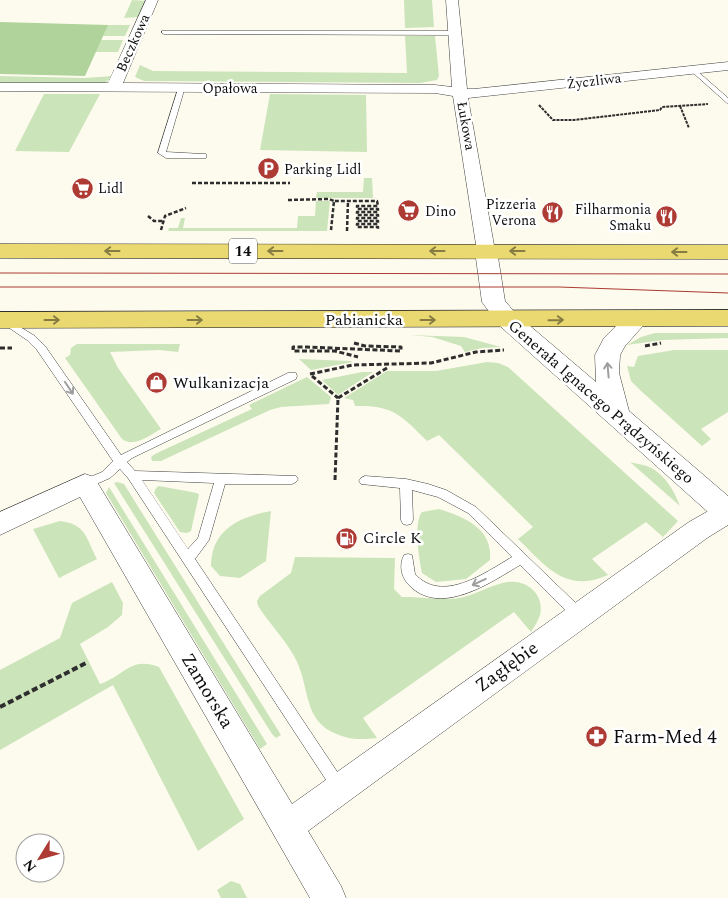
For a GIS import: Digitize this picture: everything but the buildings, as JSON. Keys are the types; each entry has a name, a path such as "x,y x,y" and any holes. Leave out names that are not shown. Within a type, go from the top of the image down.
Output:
{"main road":[{"name":"14","path":"0,251 728,252"},
{"name":"Pabianicka","path":"2,320 728,318"}],"street":[{"name":"Beczkowa","path":"114,87 152,0"},
{"name":"Łukowa","path":"452,0 460,93 486,251"},
{"name":"Życzliwa","path":"460,93 483,94 728,66"},
{"name":"Opałowa","path":"0,87 435,89 460,93"},
{"name":"Generała Ignacego Prądzyńskiego","path":"486,251 494,302 508,320 728,512"},
{"path":"618,417 610,389 606,358 621,334 637,319"},
{"path":"0,524 85,484"},
{"name":"Zamorska","path":"85,484 329,898"},
{"name":"Zagłębie","path":"288,826 698,530 728,512"}],"lane":[{"path":"164,32 456,33"},
{"path":"693,70 728,102"},
{"path":"181,87 162,153 166,156 203,156"},
{"path":"2,320 31,338 41,348 120,462 132,475 340,789"},
{"path":"85,484 106,474 128,455 292,376"},
{"path":"132,475 292,480"},
{"path":"187,559 203,540 221,479"},
{"path":"365,480 406,484 442,493 472,510 579,615"},
{"path":"406,484 407,520"},
{"path":"408,559 408,576 418,586 430,592 442,592 458,590 479,582 522,558"}],"path":[{"path":"536,101 552,120 574,120 660,110 662,106 728,102"},
{"path":"680,106 689,128"},
{"path":"192,183 290,183"},
{"path":"288,200 377,201 378,206 357,206 357,209 378,209 378,212 357,212 357,215 378,215 378,218 357,218 357,221 378,221 378,224 357,224 357,227 378,227 378,230 357,231"},
{"path":"330,233 334,201"},
{"path":"347,231 348,201"},
{"path":"162,227 165,216 186,208"},
{"path":"148,216 154,221 164,221"},
{"path":"348,341 365,346 401,347 401,350 358,351 327,346 294,347 293,351 335,351 358,357"},
{"path":"338,398 387,368"},
{"path":"305,370 338,398"},
{"path":"335,480 338,398"},
{"path":"0,707 88,662"}],"green space":[{"path":"132,0 146,1 139,17 124,18"},
{"path":"404,0 432,0 434,27 405,28"},
{"path":"0,22 108,25 85,76 0,74"},
{"path":"107,25 130,25 125,36 103,36"},
{"path":"405,36 435,36 439,76 437,80 420,83 144,81 135,77 140,65 153,71 407,73"},
{"path":"101,40 123,40 118,52 95,52"},
{"path":"0,76 85,78 113,76 105,83 0,84"},
{"path":"44,94 100,94 69,152 15,151"},
{"path":"270,94 366,95 367,152 260,150"},
{"path":"364,178 372,178 373,198 316,198 317,192 363,192"},
{"path":"316,201 330,201 327,231 168,231 169,228 178,228 181,218 185,218 183,228 297,228 298,216 315,216"},
{"path":"655,333 728,333 728,338 663,340 627,345 641,337"},
{"path":"410,335 464,337 501,347 482,348 465,352 461,346 432,337"},
{"path":"77,344 180,344 178,352 159,350 110,352 118,368 161,429 137,441 132,442 122,439 65,358 70,355 71,348"},
{"path":"674,350 728,350 728,412 701,429 711,439 702,446 631,381 627,366 634,367 638,356"},
{"path":"299,359 350,361 353,362 311,370"},
{"path":"487,362 498,363 508,367 678,521 663,537 646,522 592,559 608,575 593,580 580,581 568,579 547,567 518,539 533,527 439,435 427,441 396,413 379,407 355,406 353,400 344,398 387,371 436,371"},
{"path":"362,372 373,372 338,395 322,380"},
{"path":"307,377 331,397 329,404 281,407 270,410 161,461 152,461 151,457 155,454 252,409 249,405"},
{"path":"630,462 647,466 664,478 680,506"},
{"path":"114,483 124,484 281,735 276,738 272,734"},
{"path":"159,486 197,493 199,495 191,531 187,533 180,532 154,493"},
{"path":"109,487 267,744 260,749 106,493"},
{"path":"439,509 467,520 482,532 487,540 490,549 490,560 466,579 436,582 422,573 417,541 419,517 422,512"},
{"path":"271,511 266,561 240,578 220,576 211,566 212,554 222,534 229,527 248,517"},
{"path":"60,521 75,525 84,533 97,559 59,578 33,529"},
{"path":"295,557 395,558 394,589 402,597 458,598 502,583 522,583 537,595 540,601 540,615 531,632 514,612 363,718 377,738 349,738 338,735 322,726 316,718 294,656 258,606 257,601 260,596 291,573"},
{"path":"112,582 123,603 122,615 108,627 80,644 100,684 135,665 149,664 159,667 244,819 198,851 113,685 0,750 0,670 60,638 72,603"},
{"path":"231,881 240,884 247,898 221,898 217,890"}],"tram line":[{"path":"0,273 728,274"},
{"path":"0,287 559,287 728,293"}],"place":[{"name":"Parking Lidl","path":"268,169"},
{"name":"Lidl","path":"82,188"},
{"name":"Dino","path":"409,211"},
{"name":"Pizzeria Verona","path":"552,212"},
{"name":"Filharmonia Smaku","path":"667,217"},
{"name":"Wulkanizacja","path":"157,383"},
{"name":"Circle K","path":"347,538"},
{"name":"Farm-Med 4","path":"597,737"}]}
